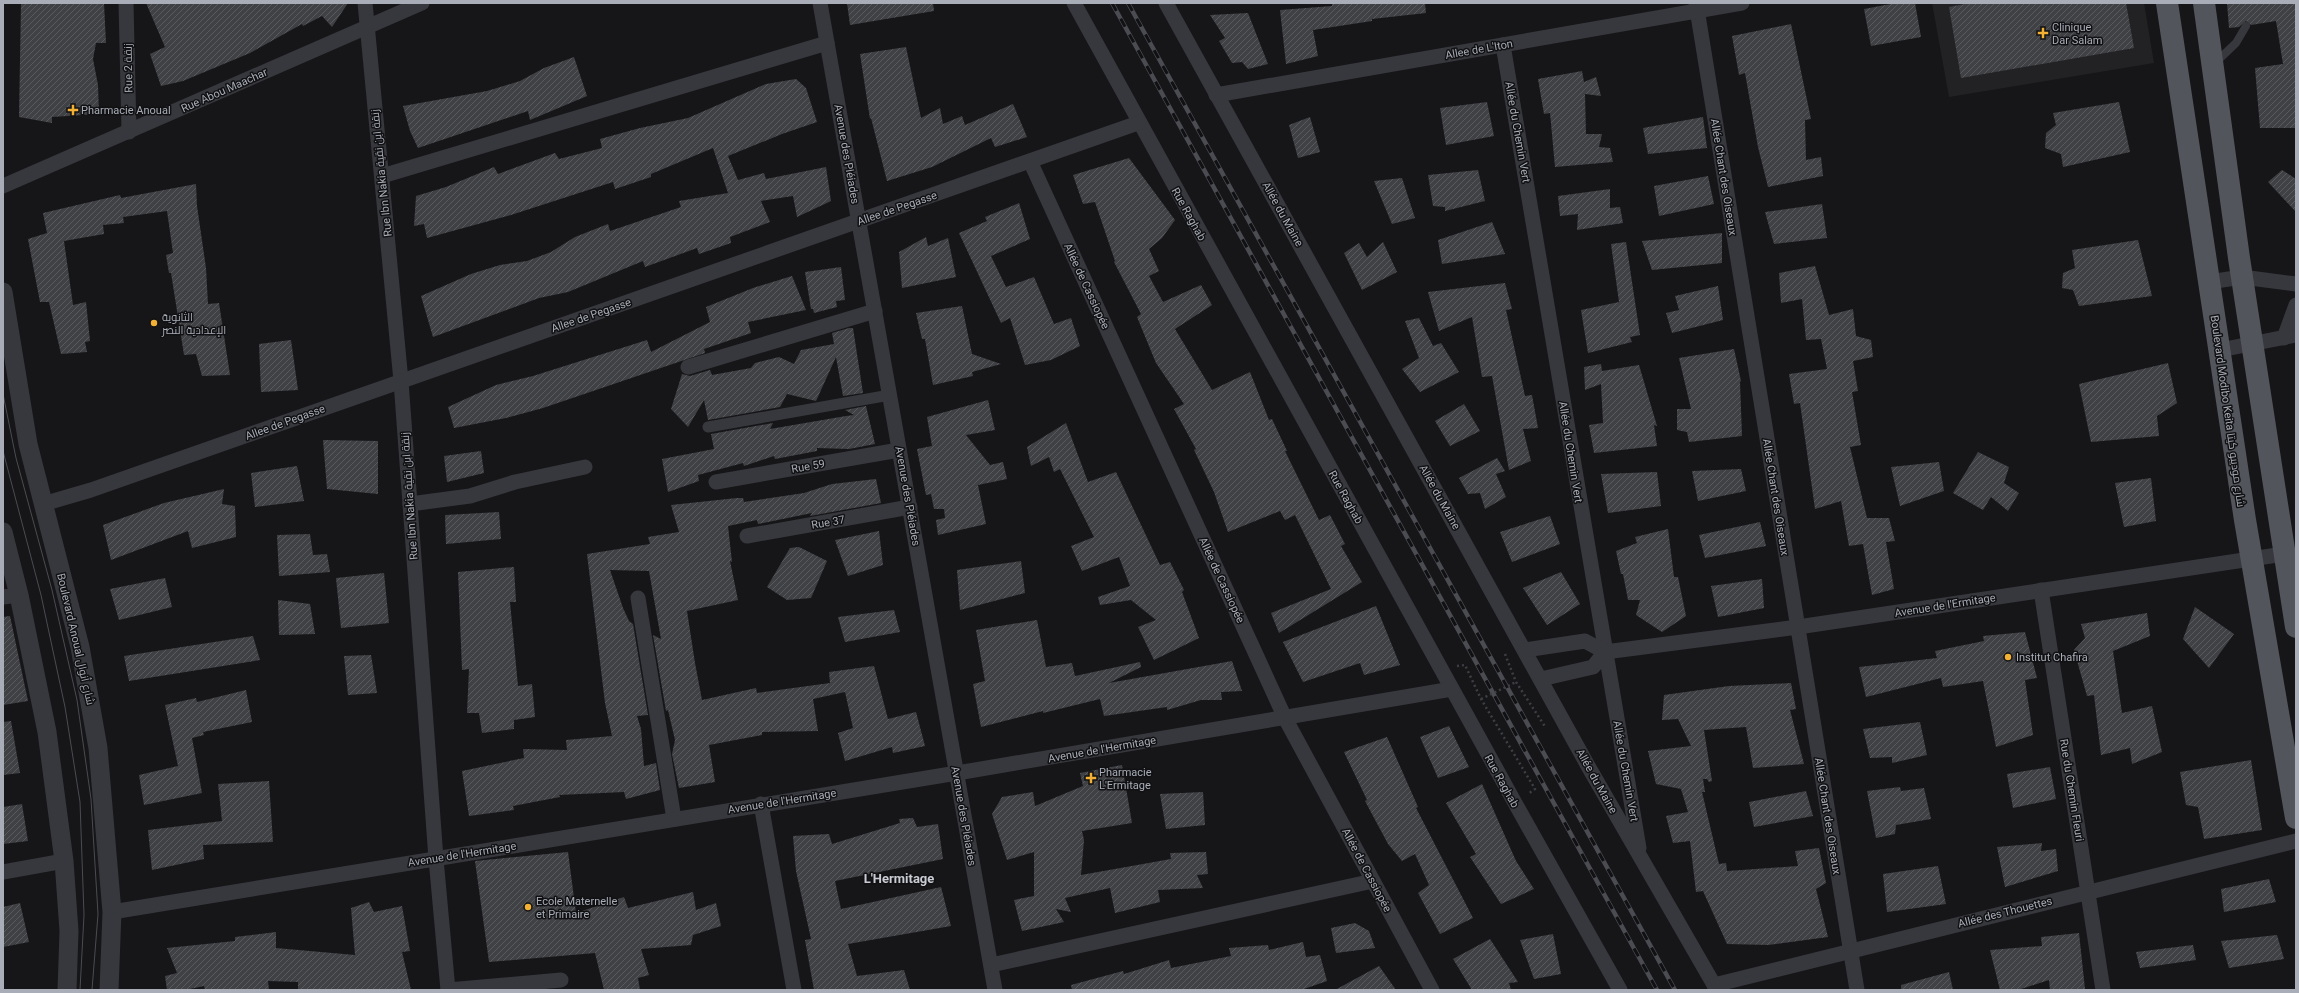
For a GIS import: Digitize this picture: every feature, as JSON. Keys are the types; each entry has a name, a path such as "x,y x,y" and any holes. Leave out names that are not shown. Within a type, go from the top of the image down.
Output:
{"main road":[{"name":"Boulevard Modibo Keita شارع موديبو كيتا","path":"2167,3 2252,559 2296,818"},
{"path":"2204,3 2242,277 2296,627"}],"street":[{"name":"Rue 2 زنقة","path":"126,3 129,132"},
{"name":"Rue Ibn Nakia زنقة ابن نقية","path":"365,3 401,380 436,859 448,990"},
{"name":"Rue Abou Maachar","path":"3,186 129,132 366,26 422,3"},
{"name":"Avenue des Pléiades","path":"820,3 995,990"},
{"name":"Rue Raghab","path":"1074,3 1138,123 1620,990"},
{"name":"Allée du Maine","path":"1166,3 1541,680 1715,988"},
{"name":"Allee de L'Iton","path":"1216,95 1503,45 1697,7 1742,3"},
{"name":"Allée Chant des Oiseaux","path":"1697,7 1857,990"},
{"path":"382,176 827,43"},
{"name":"Allée du Chemin Vert","path":"1503,45 1641,858"},
{"name":"Allee de Pegasse","path":"43,504 91,490 401,380 859,222 1138,123"},
{"name":"Allée de Cassiopée","path":"1030,161 1285,718 1432,990"},
{"path":"2209,282 2242,277 2296,284"},
{"name":"Boulevard Anoual شارع أنوال","path":"3,292 25,429 88,688 103,798 112,912 109,990"},
{"path":"2220,350 2290,337 2296,305"},
{"path":"688,367 875,310"},
{"path":"708,428 890,395"},
{"name":"Rue 59","path":"716,482 899,450"},
{"path":"410,504 470,496 515,482 584,467"},
{"name":"Rue 37","path":"747,536 910,507"},
{"path":"3,532 11,596 47,732 64,861 69,931 67,990"},
{"name":"Avenue de l'Ermitage","path":"1605,652 1798,627 2284,554"},
{"name":"Rue du Chemin Fleuri","path":"2041,590 2103,990"},
{"path":"638,598 674,819"},
{"path":"1525,650 1585,641 1605,652 1593,667 1541,680"},
{"name":"Avenue de l'Hermitage","path":"112,912 761,804 957,773 1452,689"},
{"path":"761,804 794,990"},
{"name":"Allée des Thouettes","path":"1715,988 1850,950 2296,841"},
{"path":"3,872 64,861"},
{"path":"990,965 1373,881"},
{"path":"448,990 562,980"}],"lane":[{"path":"2212,66 2236,43 2246,26"}],"path":[{"path":"1503,648 1516,682 1546,729"},
{"path":"1464,665 1481,699 1535,789"},
{"path":"1481,699 1516,682"}],"shaded area":[{"name":"Clinique Dar Salam","path":"1932,3 2144,3 2154,63 1949,97"}],"building":[{"path":"21,3 104,3 106,43 96,43 93,59 98,85 99,114 52,117 52,123 19,117"},
{"path":"146,3 348,3 332,27 322,16 303,26 302,24 250,53 183,81 161,86 150,54 165,47"},
{"path":"847,3 933,3 934,11 850,25"},
{"path":"1332,3 1425,3 1426,13 1372,19 1372,21 1313,30 1318,56 1286,64 1280,10 1332,6"},
{"path":"1896,3 1915,3 1921,37 1871,46 1864,9"},
{"name":"Clinique Dar Salam","path":"1970,3 2126,3 2134,48 1961,78 1949,7"},
{"path":"2227,3 2296,3 2296,128 2260,128 2255,68 2283,64 2276,21 2251,25 2246,21 2239,27 2229,28"},
{"path":"1248,13 1268,64 1248,69 1242,62 1232,63 1219,41 1225,38 1210,15"},
{"path":"1791,24 1811,119 1805,120 1806,160 1821,157 1823,176 1768,187 1758,147 1745,73 1739,75 1732,36"},
{"path":"906,47 921,118 940,108 943,124 962,116 965,125 1013,104 1027,137 995,147 991,138 932,167 887,181 871,118 870,119 860,54"},
{"path":"574,57 587,96 530,120 528,111 418,148 410,131 403,106 487,91 520,81 544,68"},
{"path":"1582,71 1584,82 1596,77 1601,96 1585,94 1586,134 1602,134 1599,147 1610,148 1613,162 1555,167 1550,113 1544,114 1538,79"},
{"path":"796,79 806,88 817,122 782,134 728,156 738,180 764,173 766,179 826,167 831,201 797,217 793,196 761,201 770,222 730,237 731,243 699,254 697,248 645,267 643,261 568,292 539,298 433,337 421,296 471,274 500,265 527,261 551,252 575,237 608,224 610,231 681,207 679,201 728,193 713,148 651,174 651,177 615,189 613,182 511,215 427,238 424,224 414,226 416,196 446,187 494,167 498,174 555,153 559,159 602,148 600,139 640,128 688,118 766,84"},
{"path":"1487,102 1494,136 1446,145 1440,108"},
{"path":"2119,102 2130,152 2063,167 2061,154 2045,148 2046,133 2056,125 2053,113"},
{"path":"1310,117 1320,152 1298,158 1289,125"},
{"path":"1703,117 1707,148 1648,154 1643,128"},
{"path":"1129,158 1175,220 1162,238 1149,249 1159,271 1149,276 1163,302 1201,285 1212,305 1175,329 1212,390 1250,372 1269,420 1272,419 1287,451 1285,451 1319,520 1330,515 1345,544 1341,546 1362,582 1279,633 1271,613 1331,589 1295,515 1285,520 1280,511 1228,532 1214,492 1194,450 1196,449 1174,409 1184,404 1156,363 1137,317 1141,314 1114,262 1115,261 1095,202 1083,204 1073,175"},
{"path":"1478,170 1485,201 1445,211 1445,207 1433,206 1428,175"},
{"path":"2282,170 2296,179 2296,212 2268,182"},
{"path":"1708,176 1714,204 1659,216 1654,186"},
{"path":"1402,178 1415,218 1392,224 1374,181"},
{"path":"196,184 197,206 206,268 208,304 219,303 230,375 202,376 196,354 184,355 171,273 169,273 166,255 173,253 167,211 123,217 124,223 103,225 104,234 64,241 73,305 86,302 90,341 85,342 87,352 61,354 49,302 40,302 28,239 47,233 43,213 120,195 121,198"},
{"path":"1610,189 1610,208 1620,207 1623,223 1577,230 1578,214 1560,216 1558,196"},
{"path":"1019,203 1030,239 991,256 1006,287 1034,277 1054,324 1071,318 1080,346 1051,360 1025,365 1010,318 1001,323 959,233 987,221 985,217"},
{"path":"1822,204 1827,238 1774,244 1765,212"},
{"path":"1492,222 1505,254 1442,264 1438,240"},
{"path":"1722,233 1722,263 1652,270 1642,241"},
{"path":"926,237 928,246 948,238 956,277 902,288 899,252"},
{"path":"2138,240 2152,296 2079,306 2073,290 2062,288 2063,273 2075,268 2072,250"},
{"path":"1383,242 1397,272 1362,290 1344,253 1359,243 1367,257"},
{"path":"1626,242 1640,335 1630,337 1632,342 1588,353 1581,310 1619,302 1611,244"},
{"path":"1815,266 1829,315 1853,309 1856,336 1871,340 1873,357 1853,361 1858,391 1852,392 1861,445 1850,447 1867,518 1889,518 1895,541 1886,542 1894,589 1872,595 1863,544 1849,546 1841,501 1815,509 1800,403 1794,404 1789,374 1827,369 1821,339 1806,340 1802,299 1781,303 1779,273"},
{"path":"841,267 845,300 836,301 837,307 814,313 813,309 811,309 805,272"},
{"path":"792,276 806,310 748,322 751,333 704,349 705,353 543,408 506,418 454,428 448,407 496,385 533,376 647,340 651,352 710,322 706,307 753,288"},
{"path":"1505,283 1512,309 1506,310 1525,396 1532,395 1538,428 1523,429 1531,461 1509,470 1492,376 1482,377 1472,317 1439,331 1428,292"},
{"path":"1718,286 1723,320 1672,333 1666,313 1679,310 1675,296"},
{"path":"962,306 972,354 1001,364 972,372 973,376 933,385 925,339 922,339 916,313"},
{"path":"1419,318 1433,346 1441,343 1459,372 1420,392 1402,369 1419,358 1405,321"},
{"path":"853,328 863,393 843,396 836,357 816,401 787,394 780,407 708,420 704,400 688,427 671,409 682,374 690,376 710,370 712,375 751,368 755,363 779,357 794,364 801,350 834,344 832,333"},
{"path":"291,340 298,390 261,392 259,344"},
{"path":"1734,349 1741,381 1742,436 1689,442 1687,432 1677,430 1677,409 1691,409 1679,358"},
{"path":"2168,363 2177,403 2157,416 2159,436 2091,442 2079,384"},
{"path":"1601,364 1602,371 1639,365 1657,426 1654,425 1657,446 1594,453 1589,425 1603,423 1601,384 1585,390 1584,367"},
{"path":"988,400 995,430 966,435 990,465 1003,462 1007,479 978,485 986,524 938,535 936,520 945,518 944,509 934,509 931,494 926,495 917,449 932,446 927,417"},
{"path":"1464,404 1480,431 1450,446 1435,421"},
{"path":"866,406 875,444 849,449 817,448 817,451 775,459 774,456 744,466 743,463 698,475 699,481 668,492 662,459 714,449 711,434 773,423 770,429 854,415 845,410"},
{"path":"1066,423 1088,482 1116,472 1160,565 1170,562 1184,590 1182,592 1199,638 1154,660 1138,627 1156,620 1131,600 1100,605 1098,597 1130,586 1119,557 1082,571 1071,546 1094,537 1060,469 1054,472 1049,457 1031,466 1027,447"},
{"path":"323,440 378,441 378,494 327,489"},
{"path":"481,451 484,473 447,482 444,456"},
{"path":"1978,452 2009,467 2004,483 2019,493 2008,511 1991,497 1983,510 1953,493"},
{"path":"1497,458 1505,471 1496,474 1506,497 1485,509 1480,493 1468,494 1459,478"},
{"path":"1939,462 1944,491 1900,506 1891,467"},
{"path":"297,466 304,501 255,507 251,473"},
{"path":"1741,469 1746,491 1698,501 1692,471"},
{"path":"1657,472 1661,506 1608,513 1601,474"},
{"path":"2151,478 2156,521 2124,527 2115,483"},
{"path":"876,479 881,503 810,516 812,513 758,524 757,520 728,526 732,562 730,561 738,600 687,611 695,663 702,700 756,688 757,693 830,683 829,672 874,666 888,719 916,712 925,746 893,753 892,747 845,761 838,733 853,728 845,692 813,699 818,731 762,732 762,735 709,745 715,782 679,788 672,754 675,740 668,710 666,711 653,635 661,639 649,571 610,570 623,608 629,621 633,624 648,715 637,716 641,729 644,766 656,763 660,790 626,799 624,792 559,795 560,797 513,806 514,810 469,816 462,771 524,758 523,749 567,750 566,740 612,736 605,703 587,554 650,544 648,537 679,532 671,505 737,498 743,498 744,502 804,493 832,484"},
{"path":"224,489 222,504 235,506 236,537 192,548 188,531 111,560 103,525 164,503"},
{"path":"499,512 501,539 446,544 445,515"},
{"path":"1550,516 1560,544 1512,562 1500,532"},
{"path":"1760,522 1766,546 1705,558 1699,535"},
{"path":"1668,529 1674,577 1678,577 1686,616 1662,632 1636,615 1640,600 1628,600 1623,574 1621,574 1616,551 1637,543 1635,537"},
{"path":"879,531 883,565 848,576 835,540"},
{"path":"310,534 313,555 327,554 330,572 279,576 277,535"},
{"path":"799,547 827,561 811,598 787,600 767,587 790,548"},
{"path":"1021,561 1025,593 960,610 957,570"},
{"path":"514,567 516,602 510,602 518,686 532,684 535,717 514,720 514,729 482,733 479,713 467,713 469,669 462,670 458,572"},
{"path":"1561,572 1580,604 1547,625 1523,588"},
{"path":"384,573 389,623 341,628 336,578"},
{"path":"165,578 172,607 119,620 110,589"},
{"path":"1762,579 1764,608 1718,617 1711,586"},
{"path":"278,600 310,604 315,634 279,635"},
{"path":"1376,606 1400,665 1364,675 1360,663 1303,682 1283,642"},
{"path":"2195,607 2234,634 2209,668 2183,639"},
{"path":"894,610 900,632 845,642 838,617"},
{"path":"2147,613 2150,636 2113,651 2122,713 2152,706 2162,752 2132,764 2130,748 2101,755 2094,695 2087,696 2074,650 2085,638 2081,624"},
{"path":"10,616 28,701 3,705 3,617"},
{"path":"1037,620 1046,667 1072,663 1075,676 1140,662 1141,667 1109,683 1232,661 1242,691 1221,692 1222,700 1201,700 1167,710 1167,707 1104,716 1100,699 1043,713 1043,711 981,727 973,684 985,681 976,630"},
{"path":"2025,632 2037,678 2025,680 2033,735 1996,747 1983,681 1943,687 1941,678 1866,697 1859,667 1937,658 1935,651 1984,641 1983,636"},
{"path":"253,636 260,660 129,681 124,656"},
{"path":"371,655 377,693 348,695 344,656"},
{"path":"1791,683 1796,709 1790,710 1804,764 1753,768 1746,727 1704,730 1712,781 1709,782 1707,779 1703,779 1705,792 1702,792 1719,864 1726,863 1727,871 1798,866 1795,851 1819,848 1826,883 1816,889 1828,937 1768,945 1727,944 1703,891 1696,892 1690,841 1673,843 1666,816 1688,812 1681,789 1656,784 1648,751 1691,746 1678,719 1662,720 1664,695 1729,686"},
{"path":"246,690 252,722 203,732 204,735 192,738 202,793 144,805 139,775 178,766 165,705 196,698 197,702"},
{"path":"11,721 20,773 3,775 3,722"},
{"path":"1920,722 1927,755 1892,763 1892,757 1870,758 1863,729"},
{"path":"1449,726 1469,767 1438,778 1420,737"},
{"path":"1387,737 1418,807 1416,808 1473,918 1440,934 1418,893 1429,885 1415,854 1402,861 1388,844 1365,801 1367,800 1344,752"},
{"path":"2251,760 2262,830 2204,839 2198,807 2186,805 2180,772"},
{"path":"1122,765 1132,823 1082,831 1084,840 1081,875 1171,859 1170,853 1206,852 1208,874 1197,875 1203,888 1158,890 1160,902 1115,913 1110,888 1065,898 1071,912 1056,909 1064,922 1022,931 1014,900 1034,896 1034,852 1007,860 992,814 1002,797 1033,792 1035,806 1083,786 1080,773"},
{"path":"2050,767 2056,799 2013,808 2007,774"},
{"path":"269,781 273,842 203,845 204,859 152,870 148,830 222,821 218,784"},
{"path":"1482,784 1516,861 1534,889 1501,904 1470,857 1476,854 1446,803"},
{"path":"1900,787 1901,791 1924,788 1931,819 1896,825 1895,834 1876,838 1867,791"},
{"path":"1806,791 1813,816 1754,827 1749,802"},
{"path":"1203,792 1205,825 1166,829 1160,794"},
{"path":"22,804 28,841 3,844 3,807"},
{"path":"913,818 917,827 938,824 943,859 835,881 841,909 941,887 951,926 848,944 857,976 904,970 910,990 814,990 805,940 811,939 796,871 793,836 829,834 832,844 900,823 899,819"},
{"path":"2042,843 2041,851 2056,849 2058,871 2005,887 1997,847"},
{"path":"568,852 576,913 624,897 628,908 693,892 696,910 716,903 721,926 693,935 691,945 641,949 649,975 638,978 640,990 604,990 595,953 489,962 475,861"},
{"path":"1938,866 1946,904 1887,912 1883,874"},
{"path":"2269,879 2276,902 2224,912 2221,889"},
{"path":"369,902 374,912 402,906 410,951 402,952 411,990 298,990 298,982 268,981 269,990 205,990 204,986 185,990 167,990 165,976 177,973 167,948 235,941 235,937 276,932 276,948 355,955 351,908"},
{"path":"20,903 29,942 3,947 3,907"},
{"path":"1355,923 1369,931 1375,948 1336,953 1331,928"},
{"path":"2079,933 2085,989 2050,990 2049,980 2018,990 2000,990 1990,950 2042,946 2041,937"},
{"path":"1553,934 1561,974 1534,979 1520,940"},
{"path":"2277,935 2284,959 2229,968 2221,941"},
{"path":"1490,939 1518,982 1509,983 1511,990 1472,990 1453,959"},
{"path":"1303,942 1306,957 1320,955 1327,981 1301,990 1072,990 1071,985 1123,971 1124,974 1169,960 1171,968 1231,956 1229,948 1268,945 1269,950"},
{"path":"2193,945 2196,960 2140,968 2136,952"},
{"path":"1379,966 1396,990 1335,990"},
{"path":"1949,972 1953,990 1901,990 1901,985"}],"tram line":[{"path":"3,394 16,458 52,590 77,700 91,799 98,914 92,990"},
{"path":"3,451 41,595 65,707 80,802 84,915 80,990"}],"railway":[{"path":"1112,3 1657,990"},
{"path":"1128,3 1675,990"}],"place":[{"name":"Clinique Dar Salam","path":"2043,33"},
{"name":"Pharmacie Anoual","path":"73,110"},
{"name":"الثانوية الإعدادية النصر","path":"154,323"},
{"name":"Institut Chafira","path":"2008,657"},
{"name":"Pharmacie L'Ermitage","path":"1091,778"},
{"name":"Ecole Maternelle et Primaire","path":"528,907"}],"district":[{"name":"L'Hermitage","path":"899,878"}]}
